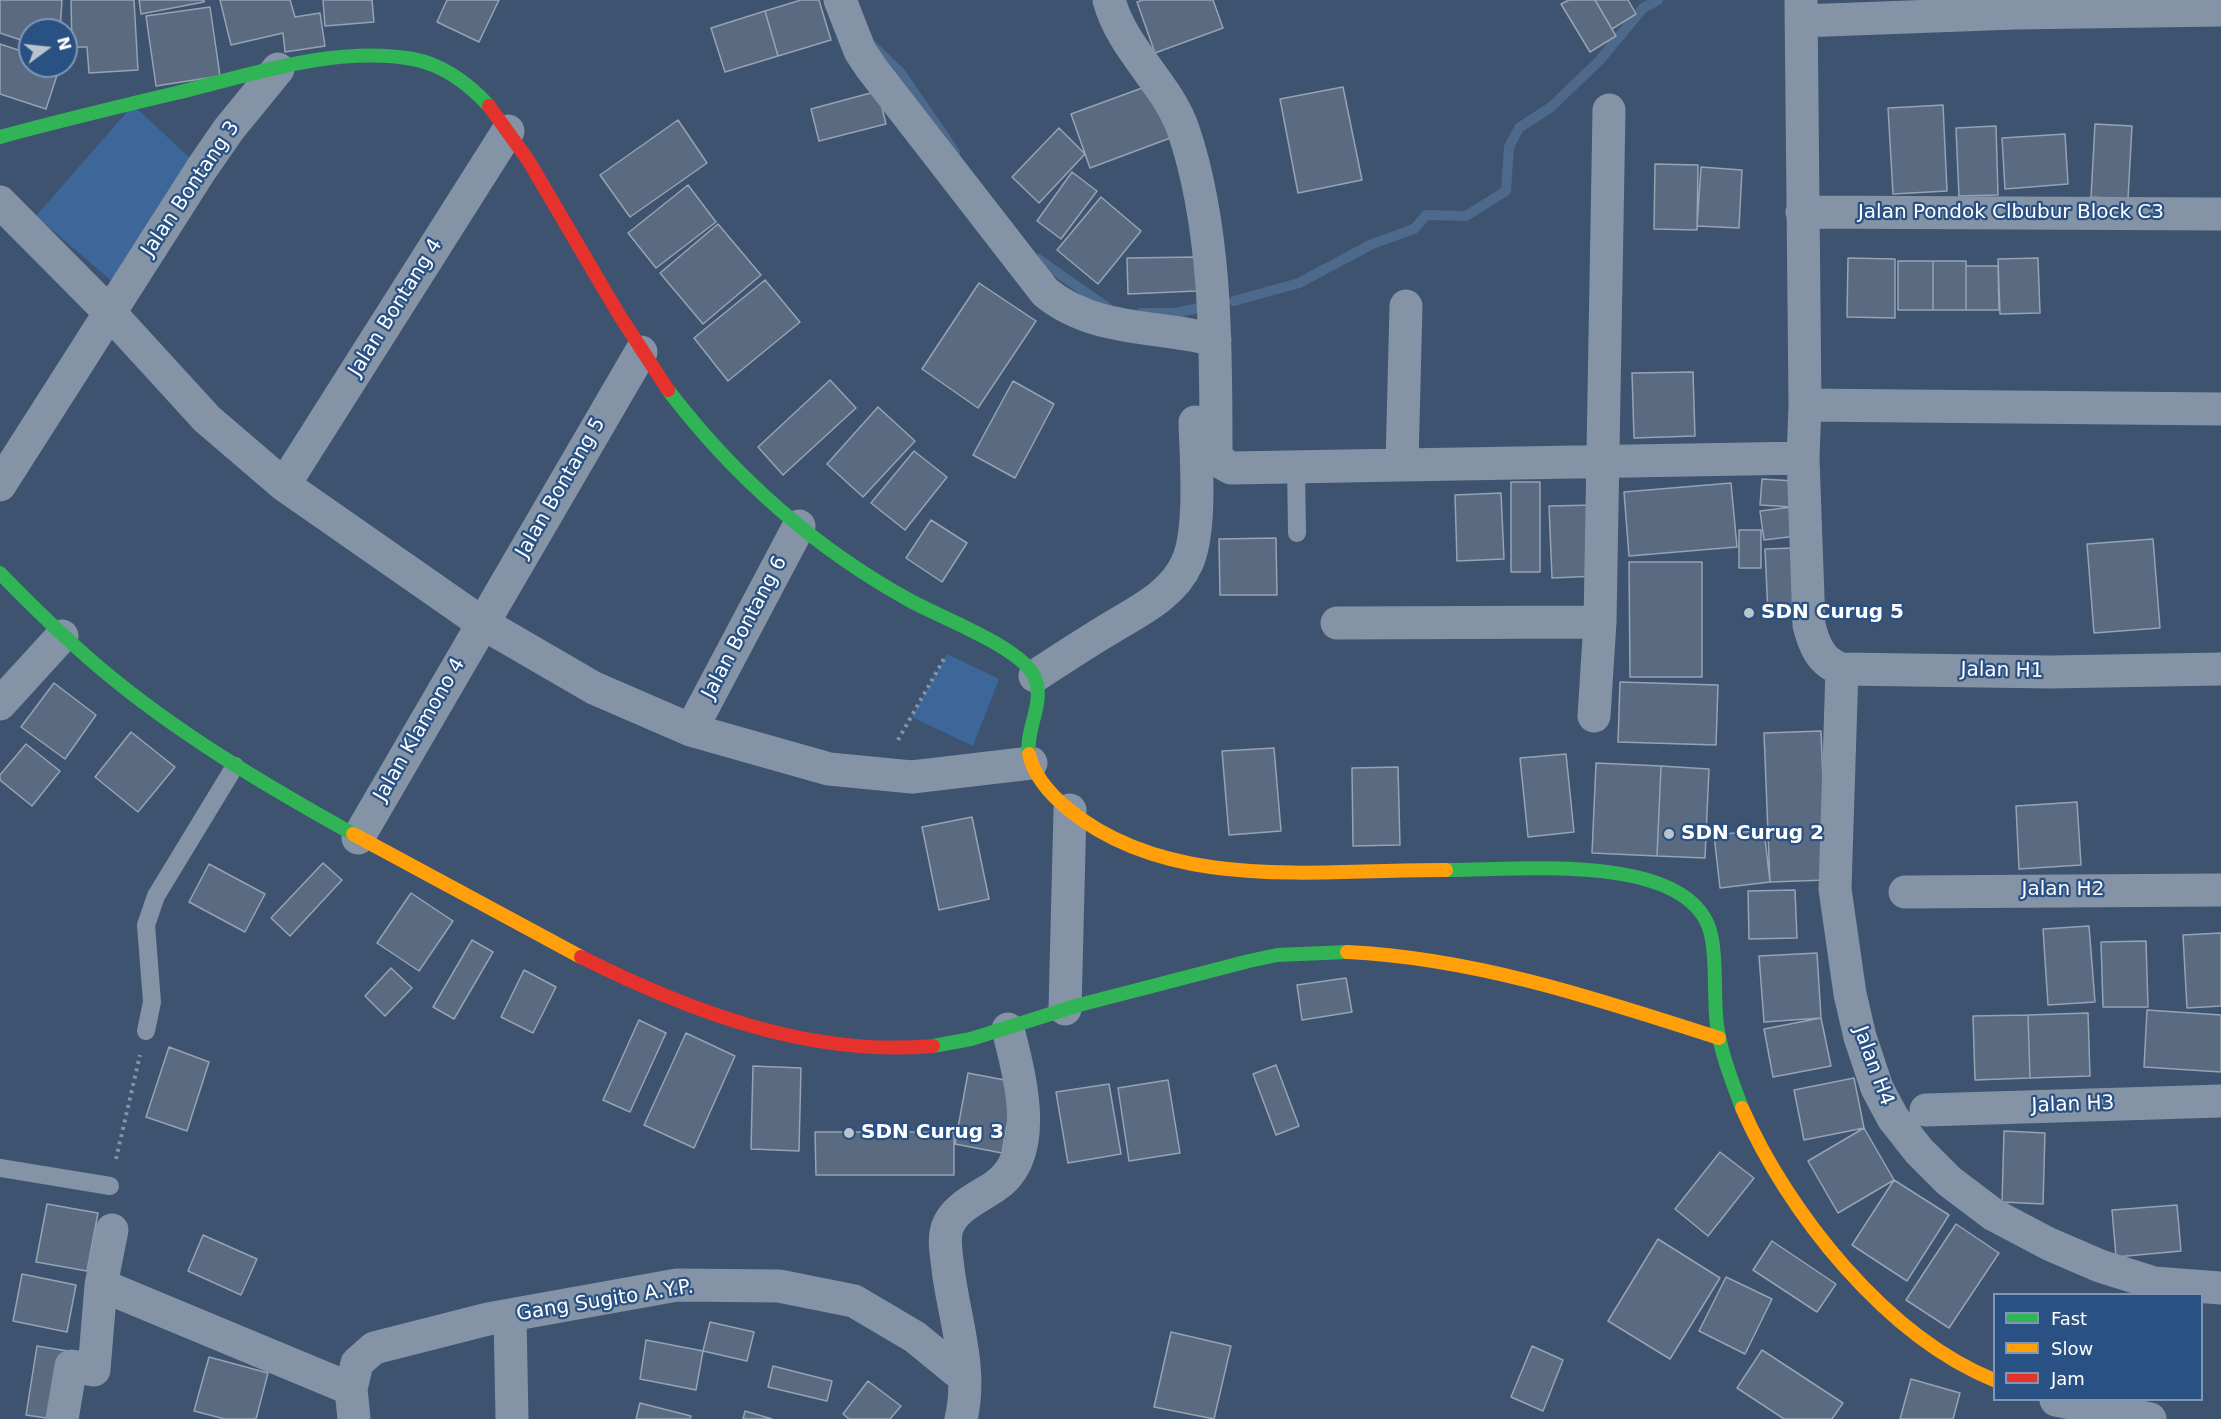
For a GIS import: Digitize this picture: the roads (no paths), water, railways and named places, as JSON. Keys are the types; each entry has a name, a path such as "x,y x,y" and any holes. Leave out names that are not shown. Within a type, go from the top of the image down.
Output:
{"street":[{"path":"840,0 852,35 866,60 1045,292 1058,303 1079,314 1107,322 1208,320"},
{"path":"1109,0 1115,21 1164,93 1182,129 1198,189 1216,453 1222,463 1231,468 1402,463 1803,458"},
{"path":"1842,669 1831,666 1823,658 1814,644 1809,625 1803,458 1805,405 1801,10 2015,6 2212,7"},
{"path":"0,137 70,117 278,69 368,58 424,62 440,67 480,94 508,131 641,352 692,422 755,488 799,526 872,578 999,647 1028,667 1035,676 1038,690 1029,745 1031,763 1055,797 1094,828 1120,841 1176,860 1309,873 1372,870 1578,871 1621,875 1658,882 1699,910 1708,925 1719,1038 1736,1094 1754,1139 1793,1204 1817,1236 1875,1297 1931,1347 1958,1366 1993,1379"},
{"name":"Jalan Bontang 3","path":"0,485 215,149 278,69"},
{"path":"1594,716 1599,622 1609,110"},
{"name":"Jalan Bontang 4","path":"284,485 508,131"},
{"path":"0,202 110,313 207,419 284,485 482,623 594,688 691,730 829,769 912,777 1031,763"},
{"name":"Jalan Pondok Clbubur Block C3","path":"1802,212 2221,214"},
{"path":"1402,463 1406,306"},
{"path":"1035,676 1159,597 1179,578 1188,562 1194,536 1196,469 1208,320"},
{"name":"Jalan Bontang 5","path":"482,623 641,352"},
{"path":"1805,405 2221,410"},
{"name":"Jalan Bontang 6","path":"691,730 799,526"},
{"path":"0,573 62,636 128,692 235,766 358,838 603,968 693,1009 746,1027 829,1044 918,1048 1008,1029 1065,1010 1278,955 1321,951 1365,953 1476,969 1627,1009 1719,1038"},
{"path":"1337,623 1599,622"},
{"name":"Jalan Klamono 4","path":"358,838 482,623"},
{"path":"0,704 62,636"},
{"name":"Jalan H1","path":"1842,669 2051,672 2221,669"},
{"name":"Jalan H4","path":"1842,669 1835,889 1850,994 1860,1037 1877,1088 1893,1118 1918,1151 1949,1181 1994,1215 2049,1244 2100,1266 2154,1283 2221,1288"},
{"path":"1065,1010 1070,810"},
{"name":"Jalan H2","path":"1905,892 2221,890"},
{"path":"962,1419 965,1378 948,1268 947,1228 959,1210 1000,1183 1014,1167 1020,1150 1023,1132 1022,1083 1008,1029"},
{"name":"Jalan H3","path":"1926,1110 2221,1101"},
{"path":"62,1419 71,1366 93,1370 101,1285 112,1230"},
{"path":"101,1285 353,1404"},
{"name":"Gang Sugito A.Y.P.","path":"353,1404 357,1363 374,1348 510,1316 677,1285 779,1286 854,1301 915,1337 965,1378"},
{"path":"510,1316 512,1419"},
{"path":"2061,1401 2150,1419"}],"lane":[{"path":"1296,467 1297,533"},
{"path":"146,1031 152,1002 146,925 162,886 235,766"},
{"path":"0,1168 110,1186"}],"waterway":[{"path":"1234,301 1299,283 1372,244 1414,229 1426,215 1466,216 1506,191 1509,147 1519,128 1551,107 1599,61 1643,8 1658,0"},
{"path":"873,46 900,72 955,152"},
{"path":"1038,259 1108,308"},
{"path":"1141,313 1175,313 1208,306"}],"place":[{"name":"SDN Curug 5","path":"1749,613"},
{"name":"SDN Curug 2","path":"1669,834"},
{"name":"SDN Curug 3","path":"849,1133"}]}
